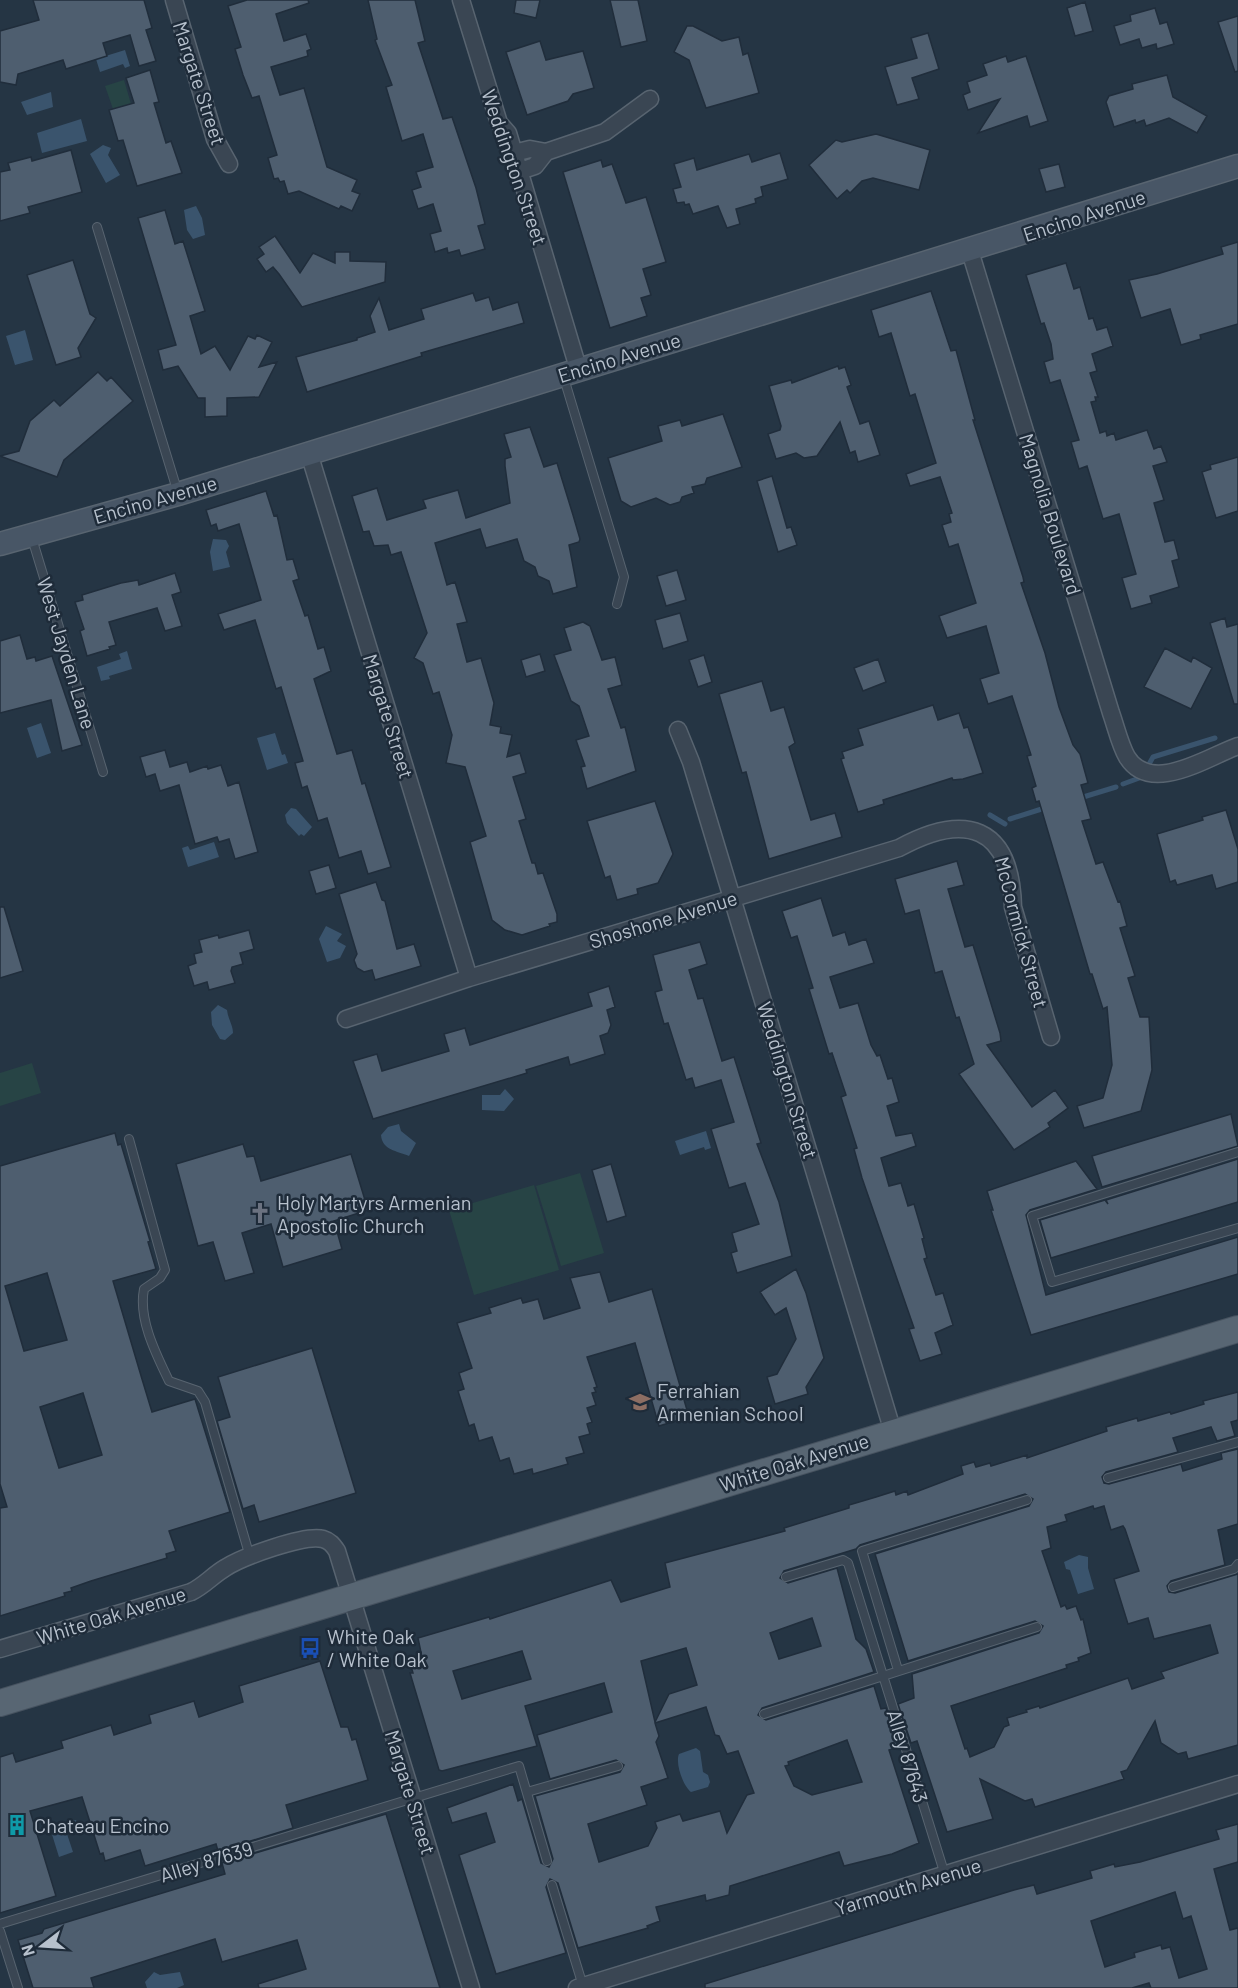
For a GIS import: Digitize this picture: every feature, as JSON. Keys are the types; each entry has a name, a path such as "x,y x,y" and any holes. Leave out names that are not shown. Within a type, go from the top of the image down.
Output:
{"main road":[{"name":"White Oak Avenue","path":"0,1703 1238,1329"}],"street":[{"name":"Margate Street","path":"174,0 215,139 229,164"},
{"name":"Weddington Street","path":"461,0 499,123 508,133 520,171 570,371"},
{"path":"514,153 530,149 546,152 605,132 650,99"},
{"path":"520,171 535,166 546,152"},
{"name":"Encino Avenue","path":"0,544 178,494 570,371 970,251 1238,166"},
{"name":"Magnolia Boulevard","path":"970,251 1111,713 1128,758 1141,770 1160,774 1174,772 1238,746"},
{"name":"Margate Street","path":"309,453 469,978"},
{"name":"Weddington Street","path":"678,730 691,762 733,898 893,1432"},
{"name":"Shoshone Avenue","path":"346,1019 469,978 899,848 939,831 962,829 982,833"},
{"name":"McCormick Street","path":"982,833 996,844 1006,862 1013,885 1013,907 1051,1037"},
{"name":"White Oak Avenue","path":"0,1649 191,1592 224,1568 250,1557 307,1539 322,1538 331,1542 337,1551 351,1597"},
{"name":"Margate Street","path":"351,1597 471,1988"},
{"name":"Yarmouth Avenue","path":"580,1987 1238,1784"}],"lane":[{"path":"97,227 178,494"},
{"name":"Weddington Street","path":"570,371 624,577 617,604"},
{"name":"West Jayden Lane","path":"31,535 103,772"},
{"path":"129,1139 165,1270 160,1278 144,1289 141,1302 147,1324 156,1355 169,1381 198,1392 205,1402 250,1557"},
{"path":"1238,1152 1032,1216 1052,1282 1238,1228"},
{"path":"1108,1478 1238,1442"},
{"path":"898,1670 862,1551 1027,1500"},
{"name":"Alley 87643","path":"786,1577 843,1560 848,1563 945,1875"},
{"path":"1173,1587 1234,1569 1238,1564"},
{"path":"764,1714 1037,1627"},
{"name":"Alley 87639","path":"0,1924 519,1766 527,1792"},
{"path":"547,1861 527,1792 618,1766"},
{"path":"552,1885 580,1987"},
{"path":"0,1931 18,1988"}],"green space":[{"path":"124,80 131,104 113,109 105,86"},
{"path":"32,1063 41,1093 0,1106 0,1073"},
{"path":"580,1173 604,1253 561,1266 536,1186"},
{"path":"534,1185 559,1270 474,1295 449,1210"}],"water":[{"path":"125,50 130,66 125,68 123,64 100,72 96,59"},
{"path":"51,92 53,107 27,115 21,102"},
{"path":"81,119 87,141 42,153 37,133"},
{"path":"103,145 111,148 108,155 120,175 106,183 90,154"},
{"path":"196,206 202,218 205,235 193,239 187,230 184,210"},
{"path":"25,330 33,360 15,365 6,336"},
{"path":"213,539 226,540 229,546 226,552 230,567 213,571 210,552"},
{"path":"127,651 132,669 101,681 97,667 121,659 119,654"},
{"path":"41,723 51,753 37,758 27,728"},
{"path":"275,733 282,755 285,754 288,763 267,770 257,738"},
{"path":"291,808 296,809 312,827 304,836 301,834 299,836 287,823 285,815"},
{"path":"214,842 219,857 188,867 182,848 188,846 190,850"},
{"path":"326,926 342,934 337,941 346,946 340,958 327,962 319,939"},
{"path":"218,1005 227,1010 233,1030 233,1033 225,1040 220,1039 212,1025 211,1012"},
{"path":"505,1089 514,1099 504,1111 482,1110 482,1095 500,1095"},
{"path":"399,1124 401,1131 416,1143 409,1156 387,1147 382,1140 381,1135 388,1127"},
{"path":"706,1131 711,1148 705,1150 704,1147 680,1155 675,1141"},
{"path":"1079,1555 1088,1557 1088,1568 1094,1589 1078,1594 1070,1570 1066,1569 1064,1562"},
{"path":"696,1748 700,1751 703,1772 708,1775 710,1782 708,1787 691,1792 680,1774 678,1758 679,1754"},
{"path":"76,1820 80,1831 75,1832 73,1828 66,1831 73,1852 59,1857 50,1828"},
{"path":"154,1972 160,1975 180,1972 184,1985 177,1988 147,1988 145,1982"}],"building":[{"path":"33,0 144,0 152,28 146,30 156,61 139,66 130,35 103,43 107,56 66,69 63,60 18,74 16,85 0,82 0,31 39,20"},
{"path":"247,0 308,0 309,3 276,14 284,41 306,34 311,49 307,51 308,56 271,67 280,95 304,88 327,167 357,180 352,191 360,194 352,211 341,206 339,209 299,191 288,194 284,181 274,179 268,158 277,155 259,96 252,98 243,75 235,49 241,47 228,6"},
{"path":"368,0 415,0 425,41 418,43 443,119 452,117 476,188 485,224 478,226 485,249 461,256 459,250 448,253 447,248 435,252 430,234 441,231 433,204 418,209 412,190 421,187 416,172 433,167 423,134 402,141 386,87 392,85 375,40 377,39"},
{"path":"516,0 540,0 536,18 514,13"},
{"path":"610,0 638,0 647,41 621,47"},
{"path":"1085,2 1093,31 1075,36 1067,8"},
{"path":"1155,8 1160,24 1167,22 1174,44 1157,49 1156,44 1142,48 1139,39 1120,45 1114,26 1131,21 1130,15"},
{"path":"1238,16 1238,71 1235,72 1218,22"},
{"path":"687,26 693,26 722,41 739,37 743,55 748,53 759,93 706,108 689,60 674,52"},
{"path":"928,33 939,69 912,78 919,99 897,105 885,67 917,58 911,38"},
{"path":"540,41 546,60 583,51 594,88 573,94 568,101 527,115 506,52"},
{"path":"1006,56 1008,62 1026,56 1048,121 1030,127 1027,116 978,133 1000,99 968,110 963,95 970,92 967,82 987,75 983,64"},
{"path":"150,70 159,102 154,103 166,143 171,141 182,173 137,186 123,140 118,141 109,110 134,103 126,78"},
{"path":"1167,75 1173,97 1207,116 1197,133 1169,118 1146,126 1144,120 1136,123 1135,120 1114,127 1106,102 1109,96 1133,89 1132,84"},
{"path":"876,134 930,150 919,190 873,178 862,181 850,193 847,190 837,199 809,165 836,140 842,142"},
{"path":"71,150 82,192 28,207 30,213 0,221 0,172 10,170 8,163 31,157 32,161"},
{"path":"780,153 788,179 761,187 763,196 755,199 756,203 736,209 740,224 727,228 718,206 693,214 689,204 677,203 673,189 681,187 674,164 694,158 697,170 749,154 752,162"},
{"path":"601,160 603,167 612,164 626,203 646,197 666,262 643,269 651,295 641,298 647,316 610,328 563,172"},
{"path":"1059,164 1065,187 1046,192 1039,169"},
{"path":"165,210 175,244 183,241 205,311 190,316 201,354 215,346 230,370 248,336 255,339 257,335 272,342 259,367 277,362 259,397 227,398 227,416 205,417 205,398 198,398 178,366 163,370 158,350 176,345 138,218"},
{"path":"275,236 300,273 313,253 335,263 335,252 350,252 350,261 386,262 385,282 302,307 273,267 266,272 257,259 264,254 259,247"},
{"path":"1238,242 1238,324 1200,335 1201,339 1181,345 1170,309 1141,318 1129,280 1223,254 1221,247"},
{"path":"73,260 90,314 96,318 78,348 81,357 56,365 27,275"},
{"path":"1066,263 1074,289 1080,287 1089,319 1093,318 1097,330 1107,327 1113,346 1092,354 1097,371 1090,373 1098,397 1095,397 1096,401 1091,402 1100,433 1106,431 1107,436 1114,433 1116,440 1147,430 1154,449 1161,446 1167,462 1153,466 1164,500 1154,503 1165,542 1174,540 1179,559 1172,561 1179,587 1150,596 1152,603 1131,609 1122,578 1136,574 1119,514 1103,519 1087,466 1079,469 1071,442 1079,440 1060,380 1050,383 1044,362 1053,359 1051,344 1044,323 1041,324 1026,275"},
{"path":"931,291 951,351 956,350 975,420 973,420 1023,577 1024,582 1021,583 1045,653 1059,707 1073,745 1080,754 1088,783 1081,785 1091,819 1082,821 1096,864 1103,862 1118,902 1120,901 1127,926 1120,928 1135,976 1128,978 1140,1017 1149,1017 1152,1070 1141,1111 1084,1128 1077,1106 1103,1098 1112,1065 1107,1007 1103,1009 1092,974 1090,974 1039,801 1036,802 1032,788 1036,786 1027,756 1031,755 1012,696 988,704 980,679 999,673 986,626 947,638 939,616 976,603 958,544 949,547 942,525 951,522 949,514 952,513 940,477 910,486 906,474 936,463 915,394 910,396 891,333 879,337 871,310"},
{"path":"473,293 476,301 489,297 493,310 518,302 524,323 421,353 422,356 307,392 296,357 357,340 357,338 375,332 370,316 379,298 389,330 424,319 421,309"},
{"path":"838,366 839,369 845,367 851,385 847,387 860,424 869,421 880,455 858,462 855,451 850,453 840,422 817,456 804,458 796,453 776,459 768,434 780,430 781,426 769,386 791,380 792,383"},
{"path":"98,372 107,381 111,377 133,401 64,460 57,477 0,456 19,451 30,421 54,400 60,406"},
{"path":"723,414 742,467 707,478 705,484 692,487 694,493 670,505 656,498 631,507 621,501 608,458 662,441 658,426 680,420 682,426"},
{"path":"530,427 544,467 557,463 573,515 580,539 579,542 569,545 577,587 553,594 549,581 538,576 535,567 524,561 517,539 486,548 480,529 435,543 447,585 455,582 467,622 457,624 467,662 481,658 494,703 490,725 501,727 500,733 512,735 507,757 520,753 526,773 513,777 526,819 519,821 532,863 535,863 538,874 543,873 557,914 557,922 522,935 505,930 492,920 470,842 486,836 465,767 446,763 452,735 439,692 433,694 423,663 414,658 427,633 401,552 391,555 388,545 374,546 369,531 363,532 352,496 377,488 387,520 426,508 423,500 458,490 466,518 510,503 505,459 511,457 504,434"},
{"path":"1238,457 1238,511 1216,518 1202,472 1211,469 1210,465"},
{"path":"772,476 787,528 791,527 797,545 778,552 757,481"},
{"path":"266,491 274,516 277,515 287,560 293,559 299,579 293,581 305,616 308,615 318,649 324,647 331,671 314,679 337,754 352,750 362,784 365,783 391,867 368,874 361,851 339,858 327,818 318,821 307,786 302,788 295,763 303,761 281,687 276,689 255,620 224,630 218,614 261,600 239,524 218,531 216,524 211,526 206,510"},
{"path":"677,570 686,600 666,606 657,576"},
{"path":"175,573 181,592 172,595 182,626 165,631 157,608 109,622 116,645 87,656 80,631 84,629 75,602 83,600 82,595 138,580 139,585"},
{"path":"680,613 688,641 663,649 655,620"},
{"path":"1225,618 1227,627 1238,624 1238,704 1234,704 1210,623"},
{"path":"583,622 590,626 602,660 615,657 622,685 608,689 621,728 625,727 636,771 587,789 581,767 585,766 576,740 589,736 579,706 571,701 554,655 571,650 564,628"},
{"path":"20,635 27,659 35,657 36,661 52,656 82,745 62,751 51,700 0,713 0,641"},
{"path":"1165,648 1191,662 1193,657 1212,668 1191,709 1144,687"},
{"path":"540,654 545,671 526,677 521,660"},
{"path":"704,655 712,682 698,687 689,660"},
{"path":"878,659 886,682 863,691 854,668"},
{"path":"762,681 771,711 784,707 795,743 789,747 811,820 835,813 842,837 769,859 746,772 742,773 719,694"},
{"path":"933,705 938,720 959,713 964,728 968,727 983,773 963,779 953,780 952,778 883,800 884,804 858,812 841,759 844,758 842,752 863,745 858,729"},
{"path":"165,750 170,767 187,762 190,772 207,766 208,769 221,765 228,786 239,782 258,852 235,859 229,839 219,842 217,837 195,844 179,785 160,791 155,774 146,777 140,757"},
{"path":"655,801 673,854 658,883 637,889 638,894 617,900 610,876 605,878 587,821"},
{"path":"1226,810 1238,849 1238,882 1216,889 1212,875 1177,885 1175,880 1170,882 1157,834 1203,820 1202,817"},
{"path":"957,861 964,885 948,889 965,947 973,945 1000,1033 1001,1041 987,1045 1032,1107 1055,1090 1068,1108 1048,1123 1050,1127 1014,1150 959,1074 974,1064 959,1017 956,1018 942,971 935,973 919,910 905,914 895,879"},
{"path":"329,865 336,888 316,894 309,871"},
{"path":"376,882 382,900 385,901 397,949 414,944 421,966 375,980 372,970 364,972 357,968 354,960 357,954 339,894"},
{"path":"821,898 833,936 845,932 849,945 866,939 874,963 830,977 840,1008 858,1003 871,1045 877,1056 880,1055 888,1079 892,1078 899,1102 887,1106 896,1136 912,1133 916,1146 881,1158 889,1186 901,1183 908,1206 914,1204 924,1238 922,1239 927,1258 924,1259 936,1295 943,1293 953,1325 935,1333 942,1354 920,1361 909,1329 914,1328 862,1178 854,1149 857,1148 841,1097 846,1095 832,1053 829,1054 809,989 813,988 797,936 791,938 782,911"},
{"path":"0,907 4,907 23,971 0,978"},
{"path":"249,930 254,949 240,953 243,964 232,967 235,983 209,990 207,982 194,986 188,966 196,963 194,954 202,952 199,940 218,935 219,938"},
{"path":"700,942 707,964 689,970 698,999 703,998 722,1061 734,1057 761,1143 757,1144 779,1202 792,1256 737,1273 731,1253 737,1251 732,1233 759,1224 745,1183 729,1188 711,1129 734,1122 721,1080 695,1088 692,1078 686,1080 668,1023 664,1024 655,992 662,990 653,955"},
{"path":"609,986 615,1007 607,1010 611,1025 608,1033 600,1036 605,1054 570,1065 568,1057 526,1070 527,1073 373,1119 353,1061 377,1054 382,1071 449,1051 444,1034 465,1028 470,1045 592,1006 588,993"},
{"path":"1231,1114 1238,1146 1102,1187 1092,1156"},
{"path":"115,1133 118,1145 121,1144 156,1269 113,1281 152,1412 195,1399 230,1512 169,1531 176,1551 166,1554 167,1558 91,1581 71,1588 72,1591 64,1593 65,1596 0,1616 0,1508 7,1507 0,1484 0,1166","holes":["47,1273 67,1340 24,1351 5,1286","83,1393 102,1455 59,1468 40,1407"]},
{"name":"Holy Martyrs Armenian Apostolic Church","path":"243,1144 247,1157 254,1156 261,1181 351,1154 368,1210 334,1221 342,1249 283,1267 271,1224 242,1233 254,1273 225,1281 213,1242 198,1246 176,1164"},
{"path":"1238,1159 1238,1202 1051,1258 1040,1220 1105,1200 1108,1204 1106,1200"},
{"path":"1076,1161 1097,1189 1030,1210 1026,1215 1046,1295 1238,1237 1238,1274 1031,1335 987,1191"},
{"path":"611,1164 626,1216 607,1222 592,1170"},
{"path":"796,1269 806,1293 824,1358 806,1387 808,1394 775,1404 767,1377 777,1374 796,1339 786,1308 775,1315 760,1292"},
{"path":"600,1272 609,1302 652,1289 689,1417 659,1426 635,1343 587,1357 597,1387 594,1388 596,1392 592,1393 596,1405 587,1408 592,1422 587,1424 590,1434 579,1437 584,1453 566,1458 568,1464 533,1474 532,1469 514,1474 509,1458 500,1461 492,1437 479,1441 474,1424 469,1426 458,1391 464,1389 459,1373 472,1368 457,1323 491,1313 489,1308 521,1298 523,1303 538,1299 544,1319 580,1308 570,1278"},
{"path":"312,1348 356,1493 259,1522 254,1505 243,1509 217,1421 230,1417 218,1377"},
{"path":"1238,1392 1238,1420 1231,1422 1235,1436 1217,1441 1211,1427 1173,1438 1178,1452 1106,1472 1102,1477 1104,1483 1109,1484 1181,1464 1183,1471 1222,1459 1221,1453 1238,1449 1238,1524 1218,1530 1225,1565 1171,1581 1167,1586 1169,1592 1175,1593 1238,1574 1238,1745 1188,1759 1186,1752 1178,1754 1161,1743 1155,1721 1127,1770 1121,1772 1124,1779 1035,1807 1032,1799 1025,1801 980,1779 993,1819 947,1832 917,1741 911,1743 898,1704 914,1698 912,1674 1039,1633 1043,1626 1035,1621 908,1661 875,1554 1029,1506 1033,1499 1025,1494 784,1571 780,1578 788,1583 837,1568 856,1639 866,1649 874,1672 762,1708 758,1715 766,1720 874,1686 881,1709 886,1708 898,1747 889,1750 919,1843 892,1854 844,1866 839,1852 730,1886 729,1895 706,1901 705,1895 656,1907 660,1921 647,1926 648,1928 578,1948 558,1883 550,1879 546,1887 566,1953 496,1974 459,1855 495,1842 486,1813 452,1823 447,1808 513,1784 518,1801 522,1799 541,1863 549,1867 553,1859 535,1796 620,1772 624,1765 616,1760 550,1779 537,1735 612,1712 604,1683 525,1706 537,1746 439,1770 410,1673 413,1673 411,1666 423,1662 418,1638 489,1617 490,1619 611,1580 621,1602 670,1587 665,1563 785,1531 784,1528 895,1491 896,1495 907,1491 908,1495 963,1474 961,1466 974,1462 976,1467 990,1463 991,1466 1027,1455 1027,1458 1107,1431 1106,1427 1137,1418 1138,1421 1170,1412 1171,1414 1204,1404 1203,1401","holes":["1093,1506 1094,1509 1104,1506 1111,1530 1123,1526 1125,1529 1139,1571 1114,1579 1128,1624 1148,1618 1154,1639 1210,1625 1218,1653 1161,1672 1164,1678 1132,1689 1128,1678 1040,1708 1039,1706 1026,1710 1027,1712 1007,1718 1009,1725 1004,1727 994,1747 970,1757 967,1748 965,1749 951,1706 1067,1668 1066,1665 1079,1661 1078,1658 1091,1653 1083,1619 1081,1620 1076,1606 1067,1609 1065,1605 1061,1607 1042,1551 1051,1548 1047,1527 1067,1521 1065,1515","812,1618 821,1646 779,1659 770,1633","686,1648 697,1685 669,1694 655,1722 641,1661","522,1651 531,1679 462,1699 453,1671","706,1707 715,1735 719,1736 727,1754 738,1751 754,1793 747,1795 727,1833 720,1811 683,1821 680,1814 655,1822 657,1828 648,1846 599,1862 588,1824 647,1805 641,1787 668,1778 656,1742 659,1736 655,1723","847,1740 862,1782 812,1795 794,1786 785,1766 789,1765 788,1762"]},
{"path":"320,1661 341,1727 348,1727 352,1740 356,1739 368,1780 286,1805 293,1828 218,1851 216,1844 145,1866 140,1850 105,1861 103,1853 100,1854 82,1797 30,1811 56,1896 0,1913 0,1757 13,1753 16,1762 63,1748 61,1741 111,1725 114,1735 151,1723 149,1715 194,1701 199,1717 243,1702 239,1686"},
{"path":"386,1814 440,1988 259,1988 258,1984 306,1969 297,1940 222,1962 215,1939 91,1978 94,1988 33,1988 18,1940 42,1933 44,1929 225,1874 222,1863"},
{"path":"1238,1824 1238,1862 1214,1869 1230,1930 1238,1928 1238,1988 1151,1988 1149,1983 1132,1988 705,1988 705,1984 1014,1890 1034,1885 1037,1894 1092,1878 1090,1871 1114,1864 1115,1867 1140,1862 1219,1839 1216,1830","holes":["1175,1892 1183,1919 1191,1916 1207,1969 1179,1978 1170,1947 1162,1949 1161,1945 1134,1953 1135,1957 1105,1967 1091,1921"]}],"waterway":[{"path":"1123,784 1142,777 1153,757 1215,738"},
{"path":"1080,798 1116,787"},
{"path":"1010,819 1048,807"},
{"path":"990,815 1005,824"}],"place":[{"name":"Holy Martyrs Armenian Apostolic Church","path":"260,1213"},
{"name":"Ferrahian Armenian School","path":"640,1402"},
{"name":"White Oak / White Oak","path":"310,1648"},
{"name":"Chateau Encino","path":"17,1825"}]}
